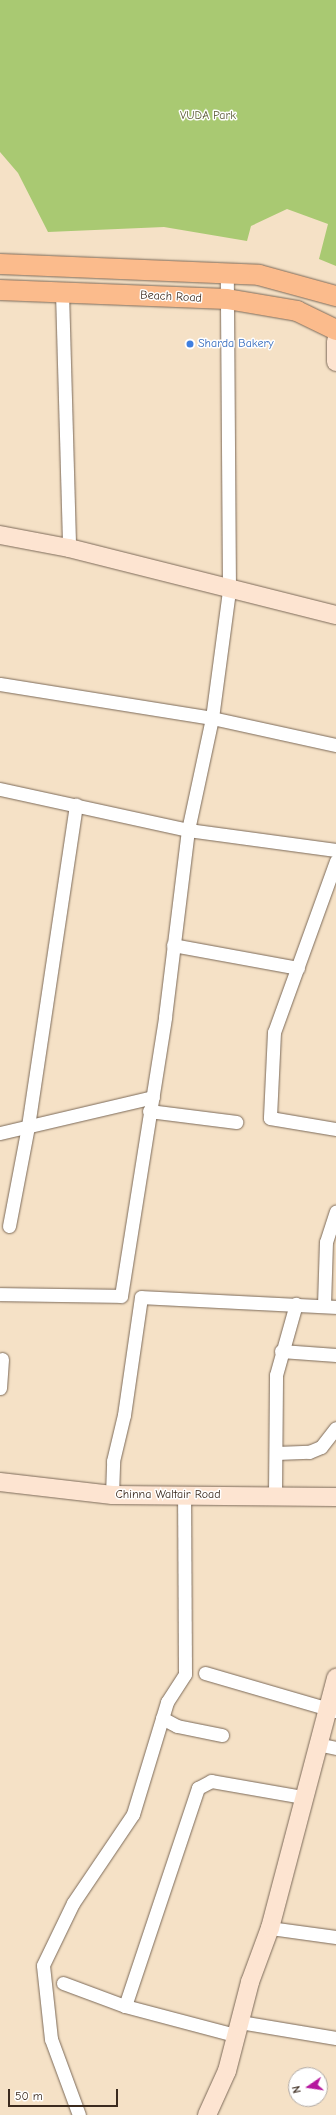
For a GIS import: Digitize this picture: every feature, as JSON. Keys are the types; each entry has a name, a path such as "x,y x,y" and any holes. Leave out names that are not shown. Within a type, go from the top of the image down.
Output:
{"main road":[{"path":"0,264 227,272 259,275 336,296"},
{"name":"Beach Road","path":"0,290 227,299 297,311 336,330"}],"street":[{"path":"121,1296 149,1111 153,1098 188,830 212,718 229,590 227,272"},
{"path":"62,292 69,548"},
{"path":"336,341 336,362"},
{"path":"0,535 69,548 229,590 336,615"},
{"path":"0,684 212,718 336,745"},
{"path":"0,789 188,830 336,850"},
{"path":"9,1226 28,1126 76,805"},
{"path":"336,861 274,1032 270,1118 336,1129"},
{"path":"173,945 298,968"},
{"path":"0,1133 153,1098"},
{"path":"149,1111 236,1122"},
{"path":"0,1294 121,1296 330,1306 326,1242 336,1212"},
{"path":"112,1495 114,1461 124,1416 141,1297"},
{"path":"275,1494 276,1375 281,1351 296,1304"},
{"path":"281,1351 336,1355"},
{"path":"0,1388 2,1359"},
{"path":"276,1453 299,1453 321,1447 336,1428"},
{"name":"Chinna Waltair Road","path":"0,1482 112,1495 275,1494 336,1496"},
{"path":"79,2115 51,2039 43,1965 73,1903 133,1814 167,1702 185,1674 184,1495"},
{"path":"205,1673 331,1710"},
{"path":"207,2115 227,2071 238,2029 270,1928 317,1744 331,1710 336,1678"},
{"path":"162,1718 176,1726 222,1735"},
{"path":"317,1744 336,1748"},
{"path":"125,2006 198,1788 211,1781 303,1797"},
{"path":"270,1928 336,1937"},
{"path":"63,1983 125,2006 238,2029 336,2038"}],"green space":[{"name":"VUDA Park","path":"0,0 336,0 336,266 319,259 328,224 287,209 251,226 247,241 164,227 48,232 18,173 0,152"}],"place":[{"name":"Sharda Bakery","path":"190,344"}]}
